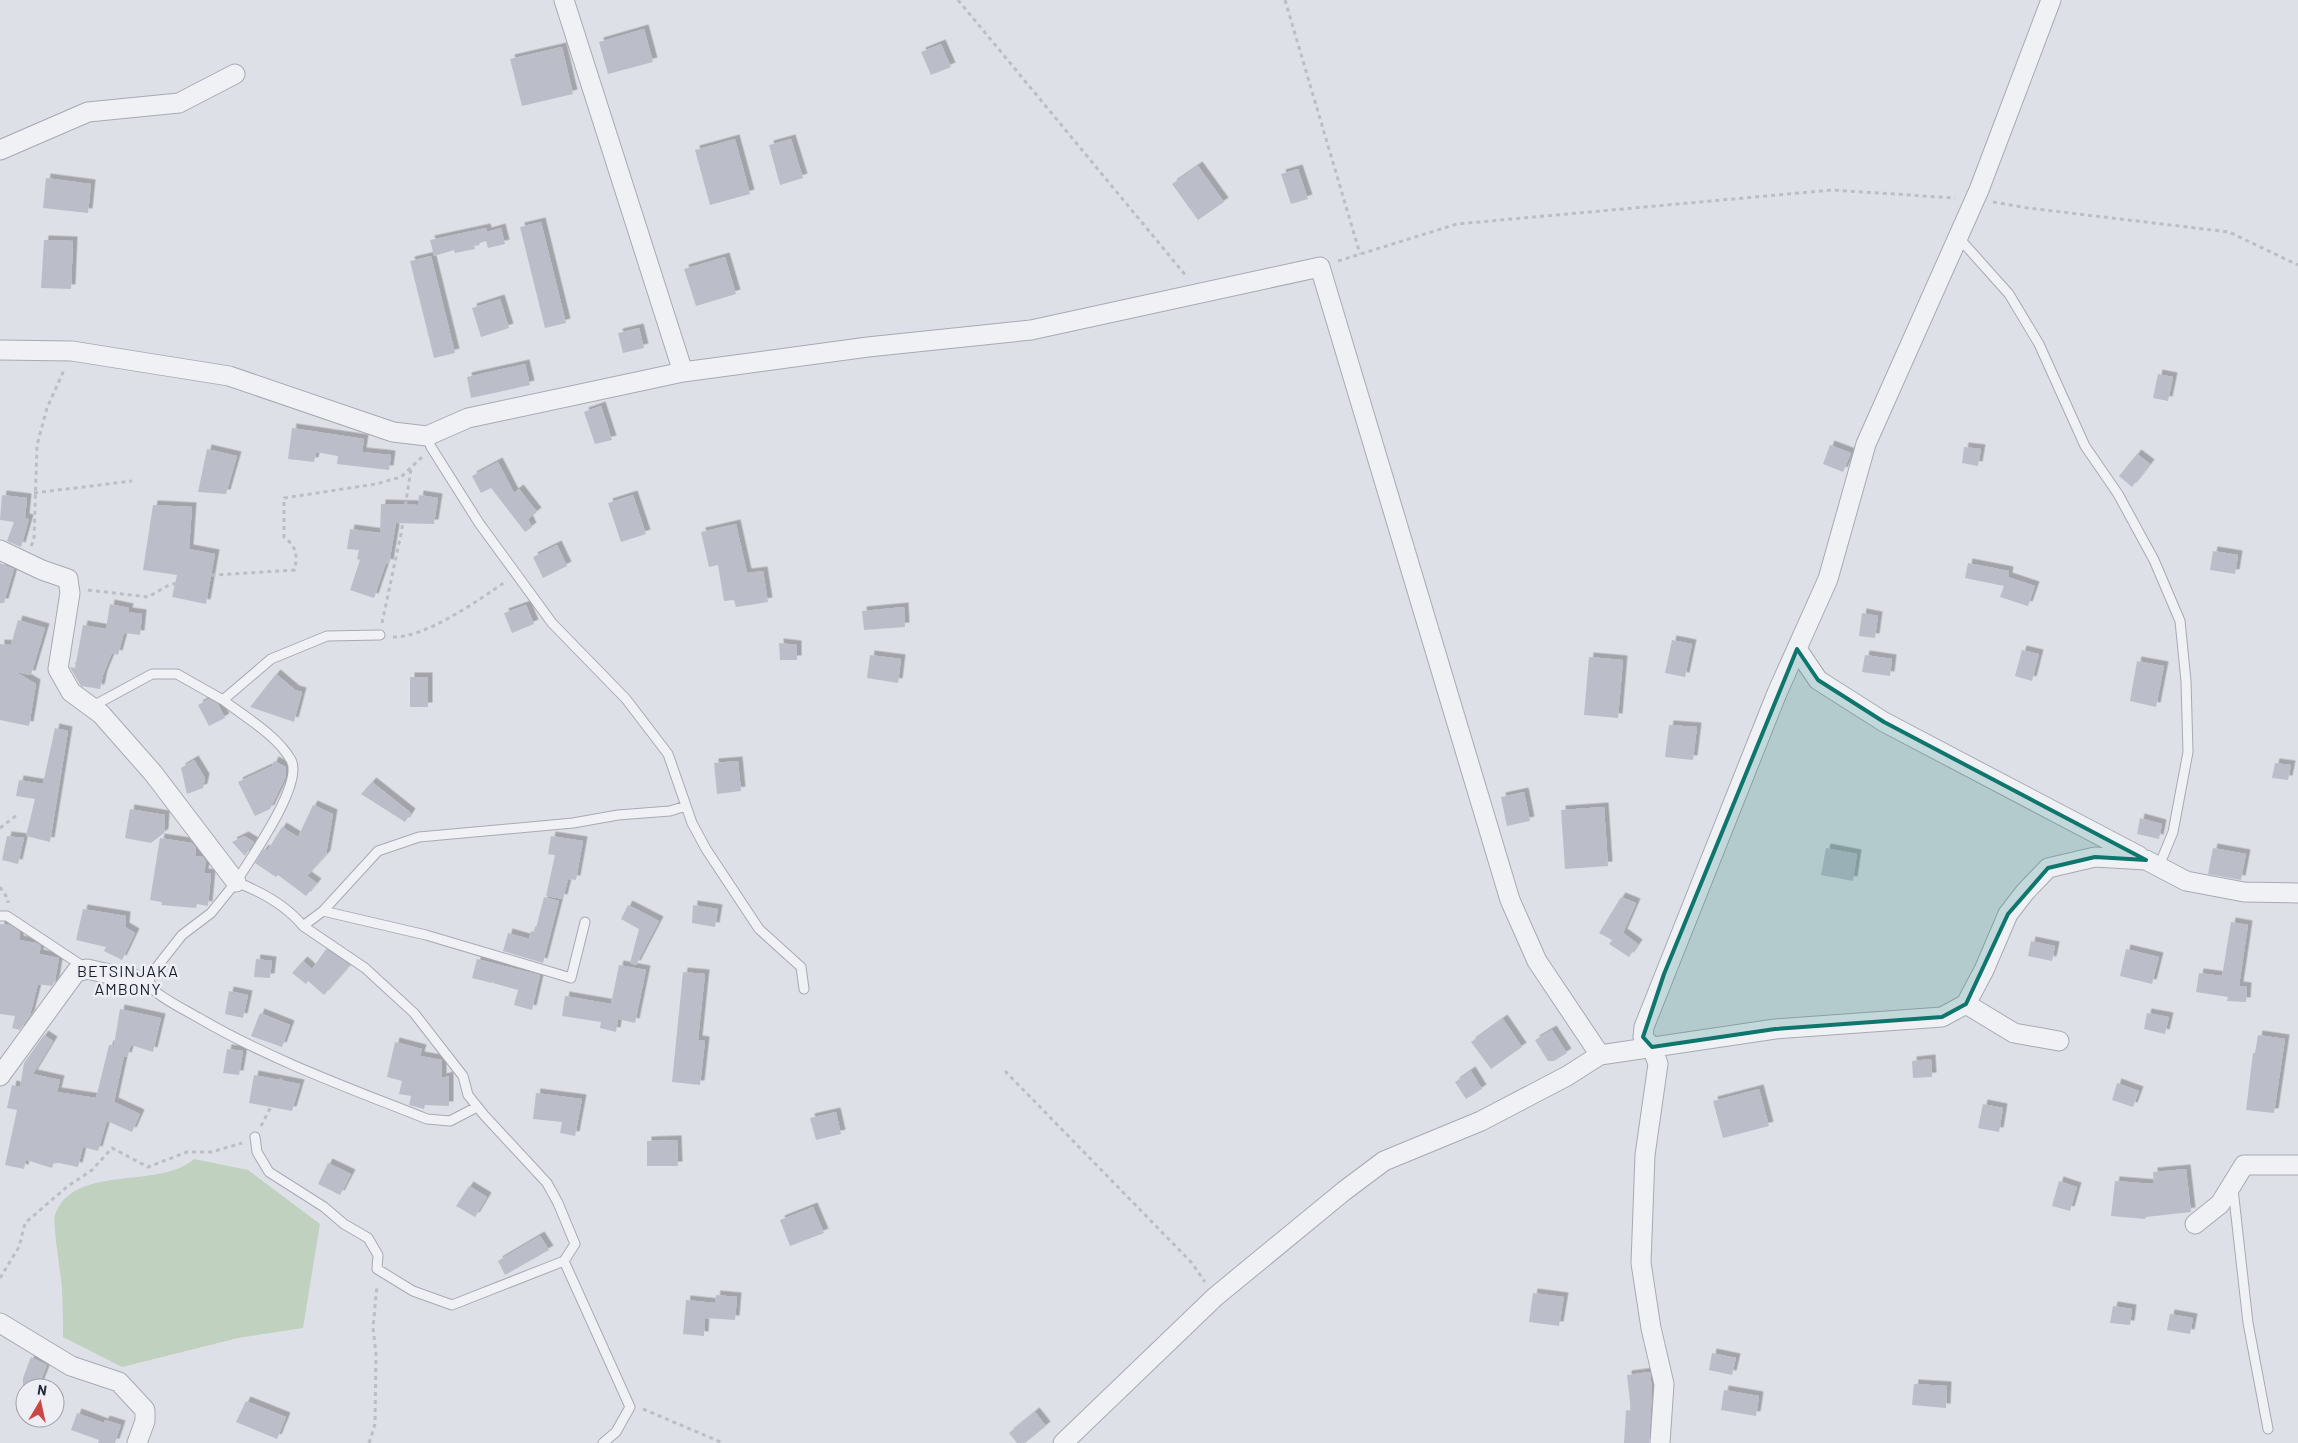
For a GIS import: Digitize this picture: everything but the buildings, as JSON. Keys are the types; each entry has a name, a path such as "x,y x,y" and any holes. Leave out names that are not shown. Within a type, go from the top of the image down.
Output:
{"street":[{"path":"564,0 683,372"},
{"path":"1660,1443 1664,1384 1641,1263 1645,1155 1658,1064 1652,1046 1643,1037 1644,1027 1716,845 1828,579 1866,444 1974,199 2051,0"},
{"path":"0,150 88,112 179,103 235,74"},
{"path":"0,350 72,351 229,376 393,432 429,442 468,418 683,372 868,347 1031,330 1320,267 1510,900 1537,962 1581,1030 1600,1055"},
{"path":"0,550 68,579 70,593 58,670 71,692 93,706 153,773 236,882"},
{"path":"1797,649 1818,680 1884,722 2186,881 2244,892 2298,893"},
{"path":"1063,1443 1215,1297 1344,1191 1384,1161 1481,1121 1567,1076 1600,1055 1775,1029 1942,1016 1966,1004 1984,970 2008,914 2025,892 2048,868 2094,857 2153,863"},
{"path":"0,1076 76,972 87,969 145,982"},
{"path":"1966,1004 2014,1033 2058,1041"},
{"path":"2195,1224 2220,1204 2244,1165 2298,1164"},
{"path":"0,1323 71,1366 119,1382 145,1410 145,1421 137,1443"}],"lane":[{"path":"1958,237 2009,294 2039,344 2085,446 2118,494 2154,560 2180,621 2186,681 2188,752 2173,832 2153,863"},
{"path":"429,442 479,523 552,623 626,699 668,754 686,806 706,850 759,929 801,967 804,989"},
{"path":"223,700 271,659 327,636 380,636"},
{"path":"93,706 152,674 177,674 223,700 276,741 291,760 294,769 286,800 236,882 211,914 182,936 145,982 158,995 225,1033 285,1062 426,1119 450,1121 477,1107"},
{"path":"303,926 323,911 378,850 419,837 573,823 618,815 670,811 686,806"},
{"path":"236,882 253,889 291,911 303,926 365,968 414,1013 463,1076 468,1095 477,1107 547,1183 575,1244 564,1261 452,1305 413,1291 377,1269 378,1255 368,1238 344,1224 317,1202 269,1172 257,1152 254,1137"},
{"path":"323,911 426,935 571,978 585,922"},
{"path":"0,916 7,916 87,969"},
{"path":"2232,1184 2248,1323 2268,1429"},
{"path":"564,1261 630,1407 616,1432 603,1443"}],"path":[{"path":"958,0 1200,293"},
{"path":"1285,0 1360,254"},
{"path":"1320,267 1457,224 1832,190 1974,199 2028,208 2229,232 2298,265"},
{"path":"25,561 34,540 34,492 37,446 47,408 72,351"},
{"path":"70,593 78,588 148,597 169,584 214,575 295,570 297,552 293,544 284,537 284,498 376,484 401,477 411,469 429,442"},
{"path":"411,469 401,534 380,636 396,637 454,616 517,574"},
{"path":"34,492 132,481"},
{"path":"0,828 17,814"},
{"path":"0,1278 19,1247 25,1223 68,1186 92,1170 112,1148 148,1167 188,1152 211,1152 254,1137 277,1095 285,1062"},
{"path":"1005,1071 1192,1262 1215,1297"},
{"path":"369,1443 375,1424 376,1354 373,1328 377,1269"},
{"path":"630,1407 649,1410 723,1443"}],"highlighted area":[{"path":"1797,649 1818,680 1884,722 2146,860 2095,857 2048,868 2008,914 1966,1004 1942,1017 1775,1029 1652,1047 1643,1037 1664,974"}],"green space":[{"path":"194,1159 248,1170 320,1224 303,1328 238,1338 122,1367 63,1337 62,1284 54,1220 65,1199 80,1189 98,1183 160,1174 179,1168"}],"district":[{"name":"BETSINJAKA AMBONY","path":"128,980"}]}
